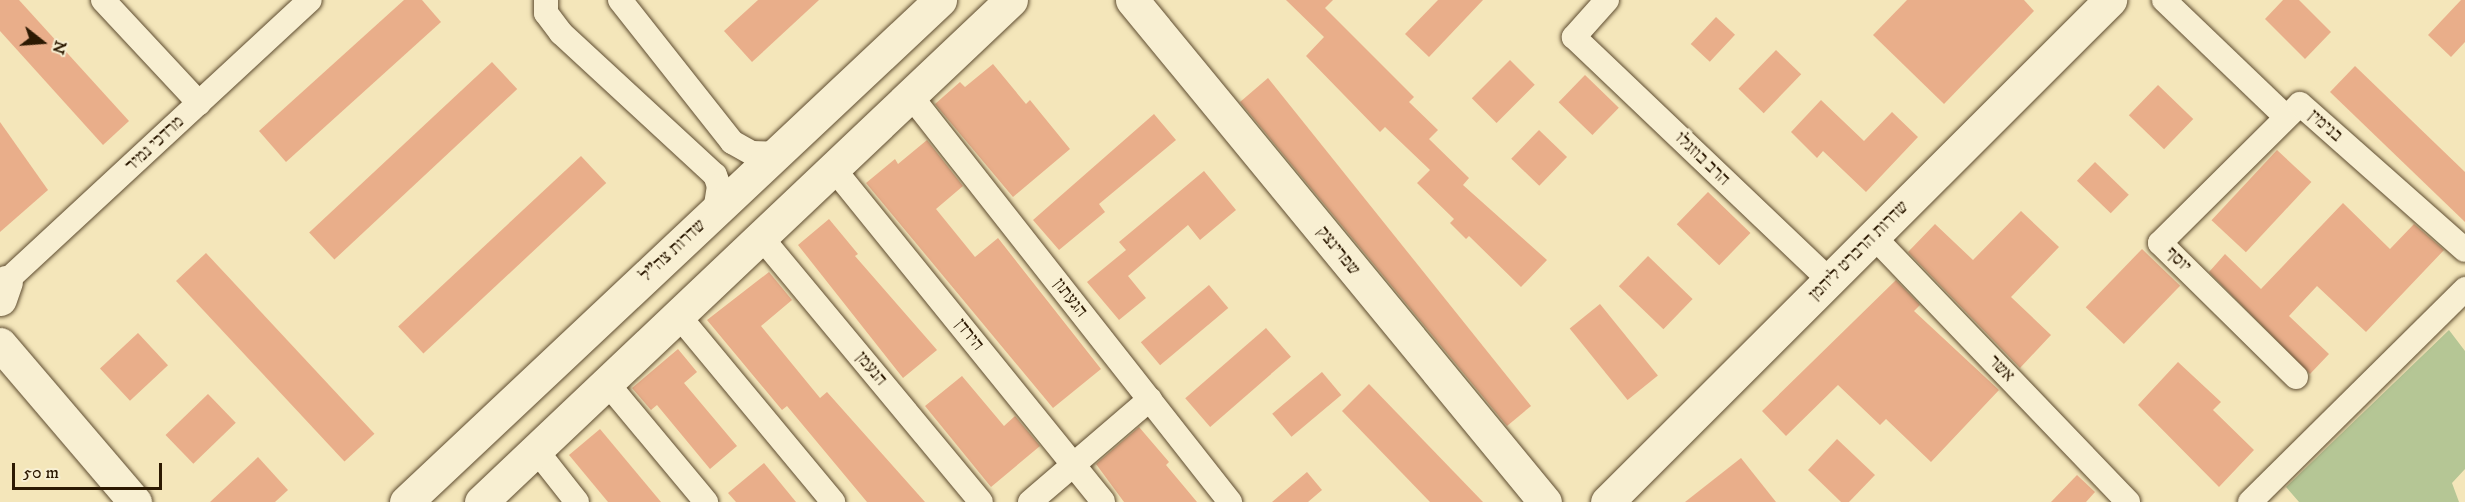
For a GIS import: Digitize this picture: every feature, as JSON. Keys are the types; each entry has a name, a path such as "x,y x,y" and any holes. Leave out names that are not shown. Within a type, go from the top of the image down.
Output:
{"street":[{"path":"103,0 199,103"},
{"name":"מרדכי נמיר","path":"2,289 310,0"},
{"path":"546,0 546,13 561,33 715,175 719,186 715,211"},
{"path":"620,0 732,142 752,153 776,154"},
{"name":"שדרות צה\"ל","path":"406,502 940,0"},
{"path":"481,502 1011,0"},
{"name":"שפרינצק","path":"1132,0 1545,502"},
{"name":"הרב בוזגלו","path":"1607,0 1574,37 1829,280"},
{"name":"שדרות הרברט ליהמן","path":"1607,502 2110,0"},
{"name":"בנימין","path":"2164,0 2286,117 2300,104 2465,250"},
{"name":"הגעתון","path":"910,95 1230,502"},
{"name":"יוסף","path":"2286,117 2160,243 2296,376"},
{"name":"הירדן","path":"833,168 1103,502"},
{"name":"הנעמן","path":"761,237 981,502"},
{"name":"אשר","path":"1874,237 2128,502"},
{"path":"2250,502 2465,289"},
{"path":"678,315 833,502"},
{"path":"1,343 135,502"},
{"path":"606,383 706,502"},
{"path":"1030,502 1150,399"},
{"path":"536,450 577,502"}],"green space":[{"path":"2449,330 2465,351 2465,469 2452,483 2459,502 2299,502 2286,487"}],"building":[{"path":"0,0 19,0 129,121 103,145 0,31"},
{"path":"404,0 422,0 441,22 286,162 259,131"},
{"path":"758,0 819,0 752,62 724,31"},
{"path":"1286,0 1333,0 1325,8 1414,97 1409,102 1438,130 1429,139 1469,178 1463,185 1547,260 1521,287 1469,236 1466,239 1450,223 1454,219 1417,183 1430,170 1385,127 1380,132 1306,56 1324,37"},
{"path":"1438,0 1483,0 1429,57 1405,34"},
{"path":"1907,0 2024,0 2034,11 1944,104 1873,35"},
{"path":"2283,0 2299,0 2331,32 2305,59 2265,19"},
{"path":"2461,0 2465,0 2465,42 2451,57 2428,35"},
{"path":"1716,17 1735,35 1710,62 1691,44"},
{"path":"1776,50 1801,74 1764,113 1738,89"},
{"path":"1510,60 1535,85 1497,123 1472,98"},
{"path":"492,62 517,89 334,260 309,232"},
{"path":"993,64 1026,104 1030,100 1070,149 1013,197 935,104 960,82 965,87"},
{"path":"2355,66 2465,172 2465,222 2330,92"},
{"path":"1585,75 1619,108 1592,135 1559,102"},
{"path":"1268,78 1531,406 1507,426 1240,102"},
{"path":"2158,85 2193,119 2164,149 2129,115"},
{"path":"1821,100 1864,141 1892,112 1918,137 1866,192 1823,151 1817,158 1791,132"},
{"path":"1154,114 1176,140 1099,204 1105,212 1059,250 1033,220"},
{"path":"0,122 48,190 0,232"},
{"path":"1539,130 1567,157 1539,186 1511,159"},
{"path":"927,140 963,186 936,209 975,257 998,238 1101,369 1053,408 866,183 895,159 898,164"},
{"path":"2277,150 2311,182 2246,252 2212,220"},
{"path":"581,156 606,183 423,354 398,326"},
{"path":"2095,162 2129,195 2111,213 2077,181"},
{"path":"1204,171 1236,210 1200,240 1188,225 1128,276 1146,298 1119,320 1087,282 1126,250 1119,242"},
{"path":"1708,192 1750,233 1719,265 1677,224"},
{"path":"2343,203 2390,249 2414,224 2444,250 2366,332 2317,286 2289,316 2329,354 2310,374 2209,272 2225,254 2261,289"},
{"path":"2021,211 2059,247 2011,297 2051,335 2020,368 1908,252 1935,224 1973,260"},
{"path":"829,219 858,254 855,256 937,350 903,378 798,245"},
{"path":"2142,249 2180,286 2124,344 2086,307"},
{"path":"206,253 374,434 344,462 176,281"},
{"path":"1648,256 1693,299 1663,329 1619,286"},
{"path":"769,272 792,300 761,326 820,398 827,392 925,502 867,502 787,406 782,410 707,320"},
{"path":"1896,280 1920,305 1914,311 1999,390 1931,462 1886,419 1880,425 1838,385 1786,436 1762,411"},
{"path":"1209,285 1228,308 1160,365 1141,342"},
{"path":"1600,304 1658,375 1628,400 1570,329"},
{"path":"1266,328 1291,357 1210,427 1185,398"},
{"path":"138,333 168,365 130,401 100,368"},
{"path":"678,349 697,372 684,383 737,446 710,469 657,405 651,410 632,388"},
{"path":"2178,362 2221,402 2213,410 2254,450 2219,487 2138,405"},
{"path":"1322,372 1341,395 1291,437 1272,414"},
{"path":"962,376 1004,426 1015,416 1040,446 991,487 925,406"},
{"path":"1369,384 1483,502 1430,502 1342,411"},
{"path":"208,394 236,423 193,464 166,435"},
{"path":"1139,427 1169,462 1166,465 1197,502 1124,502 1096,464"},
{"path":"600,429 661,502 608,502 569,455"},
{"path":"1837,439 1875,475 1849,502 1841,502 1808,470"},
{"path":"258,457 288,490 275,502 210,502"},
{"path":"1741,458 1776,502 1685,502"},
{"path":"764,463 796,502 736,502 728,493"},
{"path":"1307,472 1322,490 1308,502 1272,502"},
{"path":"2077,475 2095,492 2086,502 2051,502"}]}
